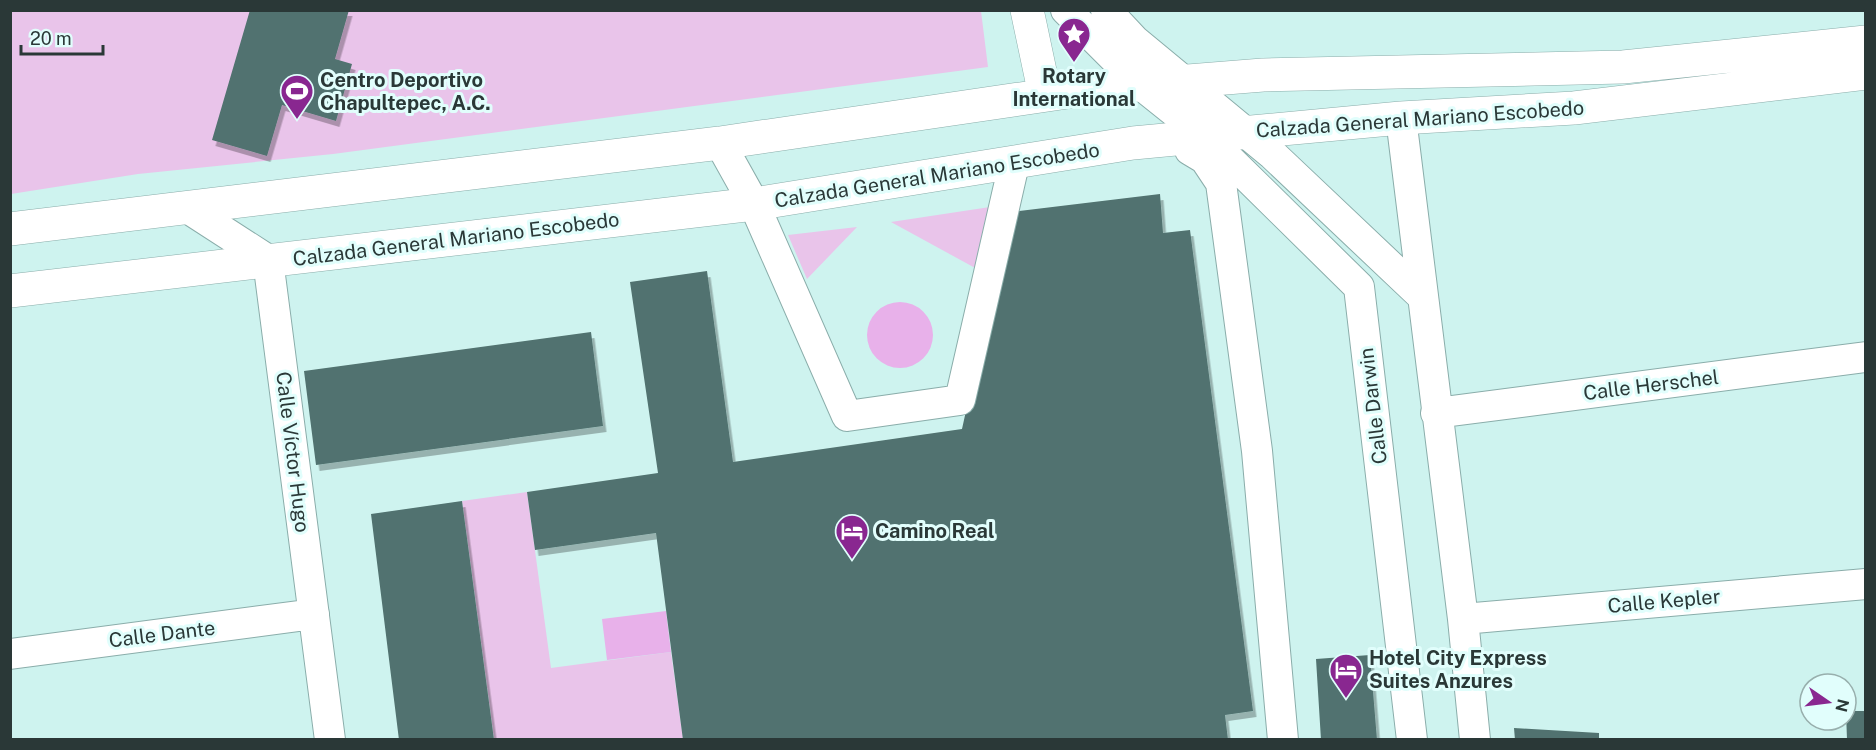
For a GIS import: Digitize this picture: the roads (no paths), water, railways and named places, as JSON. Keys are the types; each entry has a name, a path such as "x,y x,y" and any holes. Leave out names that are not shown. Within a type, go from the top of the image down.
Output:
{"main road":[{"path":"1027,10 1045,95"},
{"name":"Calzada General Mariano Escobedo","path":"10,229 720,143 1045,95 1140,84 1263,75 1623,67 1866,42"},
{"name":"Calzada General Mariano Escobedo","path":"10,291 754,204 1014,164 1133,143 1401,118 1574,108 1866,73"}],"street":[{"name":"Calle Darwin","path":"1066,10 1140,84 1205,136 1359,287 1412,740"},
{"path":"1106,10 1134,40 1246,132 1422,296"},
{"path":"1401,118 1463,619 1475,740"},
{"path":"1172,139 1205,159 1221,183 1257,451 1283,740"},
{"path":"720,143 754,204 847,416 960,400 1014,164"},
{"path":"186,207 268,260"},
{"name":"Calle Víctor Hugo","path":"268,260 330,740"},
{"name":"Calle Herschel","path":"1436,413 1866,357"},
{"name":"Calle Kepler","path":"1463,619 1866,584"},
{"name":"Calle Dante","path":"10,654 314,614"}],"place":[{"name":"Rotary International","path":"1074,63"},
{"name":"Centro Deportivo Chapultepec, A.C.","path":"297,120"},
{"name":"Camino Real","path":"852,560"},
{"name":"Hotel City Express Suites Anzures","path":"1346,699"}]}
